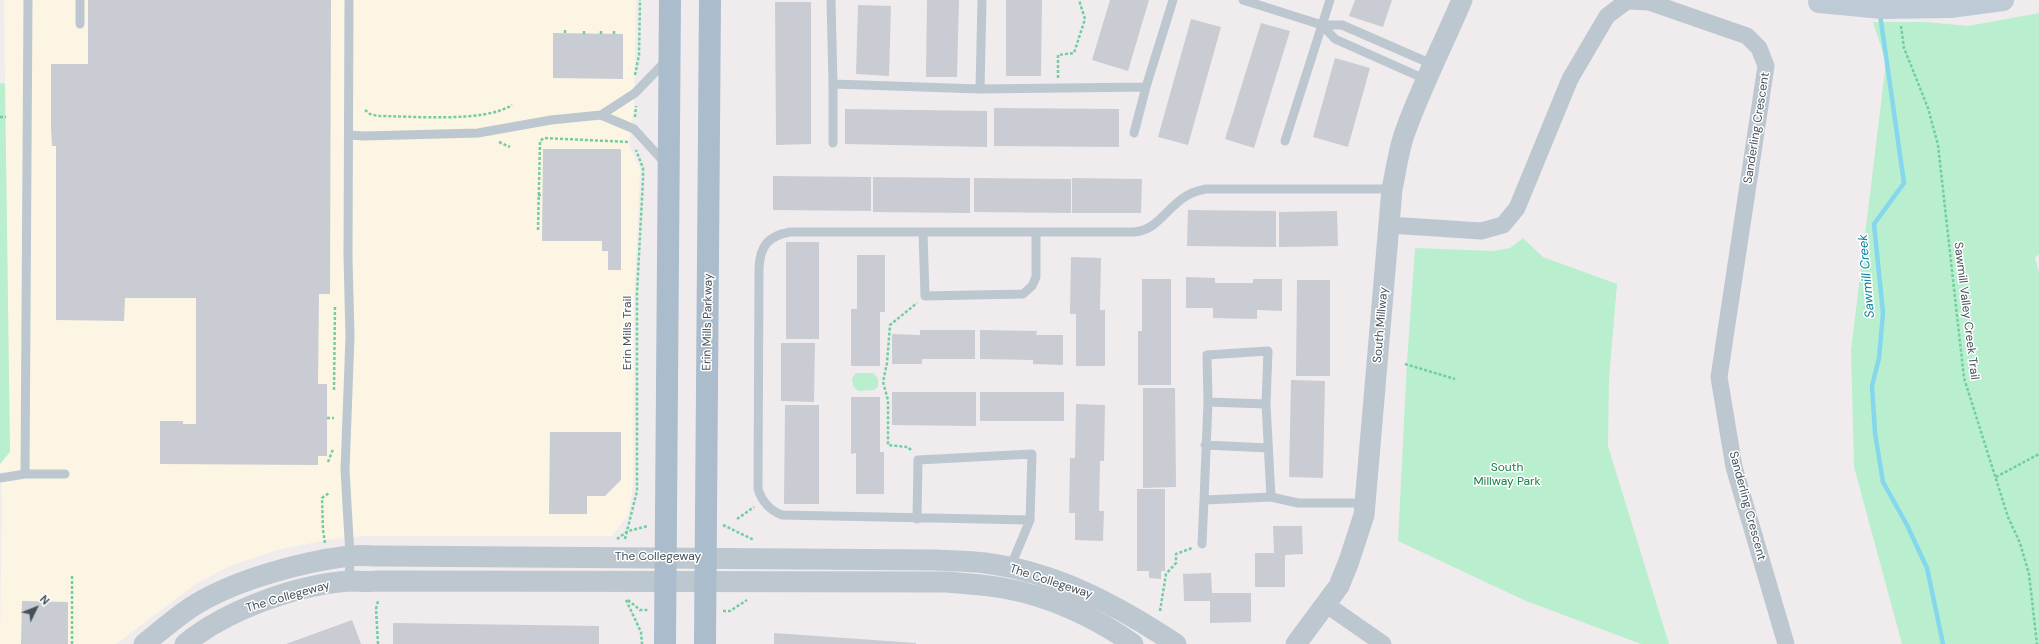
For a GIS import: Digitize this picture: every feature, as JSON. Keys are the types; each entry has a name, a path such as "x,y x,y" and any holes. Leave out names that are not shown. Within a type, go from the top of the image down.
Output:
{"main road":[{"path":"665,644 670,0"},
{"name":"Erin Mills Parkway","path":"705,644 710,0"},
{"path":"1814,1 1898,8 1950,6 2003,0"}],"street":[{"name":"South Millway","path":"1296,644 1327,605 1338,586 1349,561 1364,515 1392,189 1404,136 1462,0"},
{"name":"Sanderling Crescent","path":"1389,225 1481,231 1502,225 1516,208 1570,79 1607,16 1627,1 1649,2 1746,36 1759,48 1766,66 1719,377 1734,467 1786,644"},
{"name":"The Collegeway","path":"144,644 190,608 237,585 283,569 350,556 705,557 936,560 984,563 1007,578 1049,601 1092,619 1132,644"},
{"name":"The Collegeway","path":"185,644 224,617 256,603 318,586 349,581 666,583 948,582 1007,578 1052,580 1110,603 1176,644"},
{"path":"1327,605 1383,644"}],"lane":[{"path":"25,474 28,0"},
{"path":"80,0 80,24"},
{"path":"349,0 348,291 350,337 345,470 350,556 349,581"},
{"path":"831,0 833,143"},
{"path":"980,89 982,0"},
{"path":"1134,133 1173,0"},
{"path":"1244,0 1322,25 1342,25 1431,72"},
{"path":"1285,141 1330,0"},
{"path":"1322,25 1335,39 1431,72"},
{"path":"349,135 364,136 478,133 551,120 601,115 635,93 670,57"},
{"path":"833,84 980,89 1146,88"},
{"path":"601,115 634,129 669,167"},
{"path":"1030,520 917,519 782,515 773,512 763,501 758,488 759,268 760,255 763,247 776,236 790,232 1142,232 1156,224 1188,194 1206,189 1392,189"},
{"path":"923,232 925,296 1023,294 1032,286 1036,277 1036,233"},
{"path":"1202,544 1208,402 1207,355 1268,351 1266,404 1270,497"},
{"path":"1208,402 1266,404"},
{"path":"1205,445 1268,448"},
{"path":"917,519 918,460 1032,454 1030,520 1007,578"},
{"path":"0,478 25,474 65,474"},
{"path":"1204,500 1270,497 1298,503 1366,502"}],"path":[{"path":"635,78 639,55 640,0"},
{"path":"1058,88 1058,55 1074,53 1085,19 1079,0"},
{"name":"Sawmill Valley Creek Trail","path":"1901,22 1904,48 1928,108 1938,145 1964,378 2008,517 2020,543 2028,574 2038,644"},
{"path":"635,119 636,102"},
{"path":"365,110 370,114 378,116 466,117 502,110 512,105"},
{"path":"0,117 6,117"},
{"path":"538,230 540,141 544,138 634,142"},
{"name":"Erin Mills Trail","path":"628,531 637,491 637,293 643,179 643,168 635,148"},
{"path":"918,460 908,447 888,445 888,400 883,382 887,363 890,325 925,296"},
{"path":"1405,364 1455,379"},
{"path":"327,418 334,418"},
{"path":"1996,477 2039,454"},
{"path":"325,543 322,498 329,493"},
{"path":"737,519 763,501"},
{"path":"1160,611 1166,574 1176,563 1176,554 1202,544"},
{"path":"72,574 72,644"},
{"path":"640,610 624,597 641,632 642,644"},
{"path":"730,611 749,599"},
{"path":"378,601 376,609 378,644"}],"shaded area":[{"path":"4,0 636,0 634,106 629,145 640,169 634,302 633,486 628,515 612,536 363,536 326,540 277,550 230,566 197,583 116,644 0,644 2,501 0,464 10,451"}],"green space":[{"path":"2039,13 2039,254 2035,258 2039,273 2039,644 1902,644 1854,467 1851,350 1886,62 1873,22 1926,22 1968,26"},
{"path":"0,83 5,84 10,452 0,464"},
{"name":"South Millway Park","path":"1523,238 1543,257 1617,284 1609,379 1608,446 1669,644 1641,644 1526,601 1398,541 1407,361 1415,248 1493,251 1510,248"},
{"path":"856,373 873,373 878,378 878,387 874,390 858,391 853,386 852,378"}],"building":[{"path":"88,0 331,0 330,294 319,294 318,384 327,384 327,456 318,456 318,465 160,464 160,421 183,421 183,424 196,424 196,298 125,298 124,321 56,320 56,146 52,146 51,64 88,64"},
{"path":"927,0 959,0 957,77 926,77"},
{"path":"1006,0 1042,0 1041,76 1006,76"},
{"path":"1110,0 1149,0 1128,71 1092,60"},
{"path":"1355,0 1392,0 1383,27 1349,16"},
{"path":"775,2 811,2 811,144 776,145"},
{"path":"858,5 891,6 889,76 856,74"},
{"path":"1191,19 1221,27 1188,145 1158,137"},
{"path":"1261,23 1290,31 1254,148 1225,139"},
{"path":"553,33 623,34 623,79 553,78"},
{"path":"1335,58 1370,68 1348,147 1313,137"},
{"path":"994,108 1119,109 1119,147 994,146"},
{"path":"845,109 987,111 987,147 845,144"},
{"path":"543,149 621,149 621,270 608,270 608,251 602,251 602,241 542,241"},
{"path":"773,176 871,177 871,211 773,210"},
{"path":"873,177 970,178 970,213 873,212"},
{"path":"974,178 1071,179 1071,213 974,212"},
{"path":"1072,178 1142,179 1141,213 1072,213"},
{"path":"1188,210 1276,211 1276,247 1187,246"},
{"path":"1337,211 1338,246 1279,247 1279,212"},
{"path":"786,242 819,242 819,339 786,339"},
{"path":"857,255 885,255 885,312 880,312 880,366 851,366 851,309 857,309"},
{"path":"1071,257 1101,258 1100,310 1105,310 1105,366 1076,366 1076,314 1070,314"},
{"path":"1186,277 1215,278 1215,283 1253,283 1253,279 1282,279 1282,311 1257,310 1257,319 1213,318 1213,308 1186,308"},
{"path":"1142,279 1171,279 1171,385 1138,385 1138,331 1142,331"},
{"path":"1297,280 1330,280 1330,376 1296,376"},
{"path":"920,330 975,330 975,359 922,359 922,364 892,364 892,334 920,335"},
{"path":"980,330 1037,331 1036,335 1063,335 1063,365 1033,364 1033,360 980,359"},
{"path":"781,343 815,343 814,402 781,401"},
{"path":"1291,380 1325,381 1323,478 1289,477"},
{"path":"1143,388 1175,388 1176,487 1143,488"},
{"path":"892,392 976,392 976,426 892,425"},
{"path":"980,392 1064,392 1064,421 980,421"},
{"path":"851,397 880,397 880,452 884,452 884,494 856,494 856,453 851,454"},
{"path":"1076,404 1105,405 1104,461 1100,461 1099,511 1104,511 1103,541 1075,540 1075,513 1069,513 1070,458 1075,458"},
{"path":"785,405 819,405 819,504 784,504"},
{"path":"550,432 621,432 621,480 605,496 587,496 587,514 549,514"},
{"path":"1137,489 1165,489 1165,571 1161,571 1161,579 1149,578 1149,571 1137,571"},
{"path":"1273,526 1302,526 1303,554 1285,555 1285,587 1255,587 1255,553 1274,553"},
{"path":"1211,573 1212,593 1251,593 1251,622 1210,623 1210,601 1184,601 1183,574"},
{"path":"22,601 68,602 68,644 21,644"},
{"path":"352,620 361,644 286,644"},
{"path":"393,623 599,626 599,644 393,644"},
{"path":"774,633 916,643 916,644 774,644"}],"waterway":[{"name":"Sawmill Creek","path":"1880,14 1904,183 1874,224 1883,313 1879,358 1872,386 1875,433 1883,482 1907,525 1927,568 1943,644"}]}
